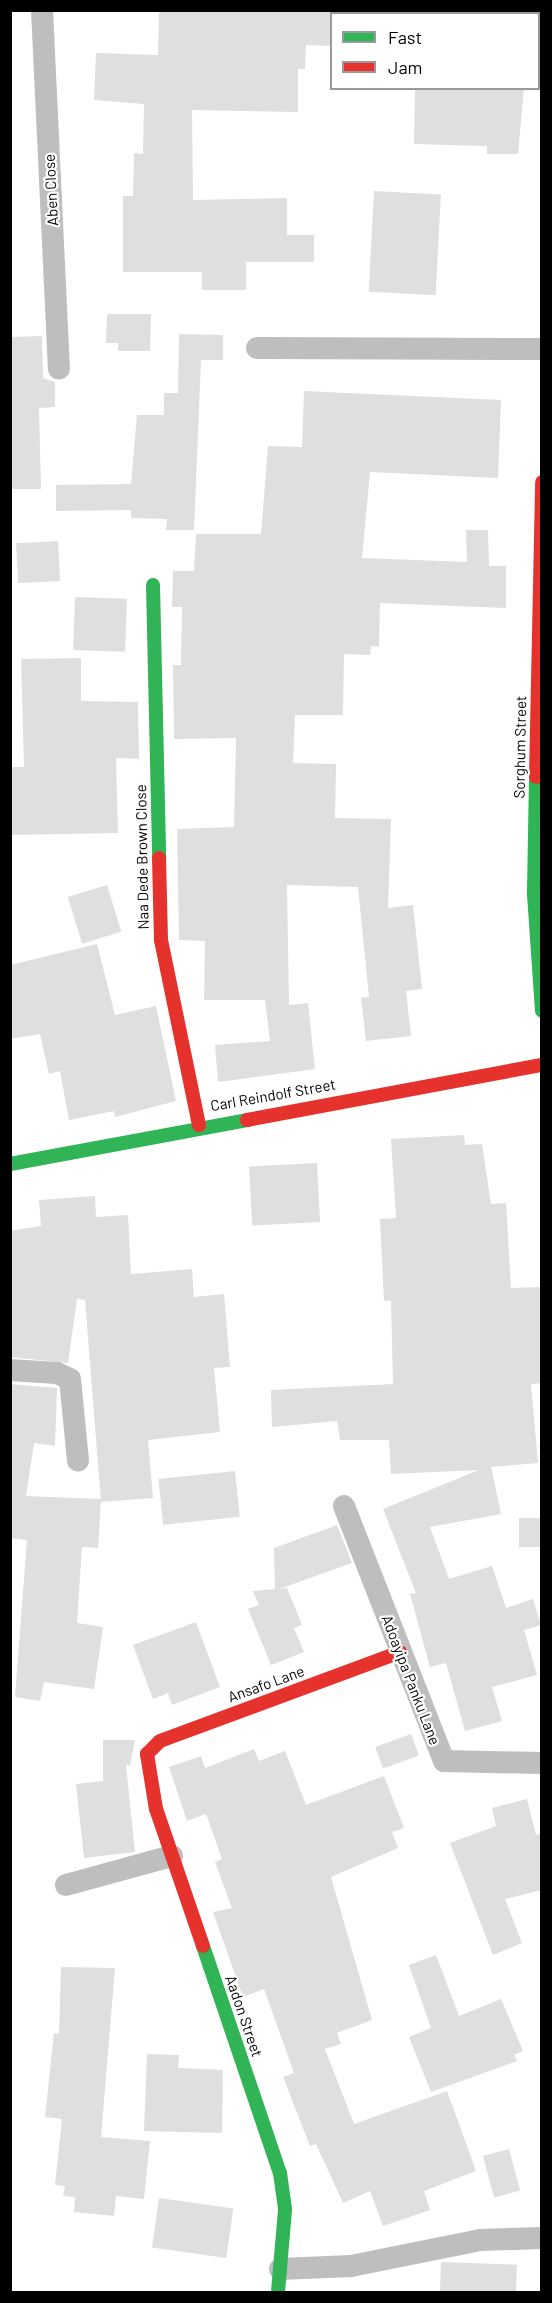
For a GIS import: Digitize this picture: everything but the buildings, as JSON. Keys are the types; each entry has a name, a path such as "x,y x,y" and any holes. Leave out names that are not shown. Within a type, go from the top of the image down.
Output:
{"street":[{"name":"Aben Close","path":"42,10 59,369"},
{"path":"257,348 542,349"},
{"name":"Sorghum Street","path":"542,482 534,894 542,1011"},
{"name":"Naa Dede Brown Close","path":"153,585 160,940 199,1125"},
{"name":"Carl Reindolf Street","path":"10,1164 199,1125 542,1065"},
{"path":"10,1370 57,1373 70,1379 78,1461"},
{"name":"Adoayipa Panku Lane","path":"344,1506 444,1761 542,1763"},
{"name":"Ansafo Lane","path":"147,1754 160,1741 400,1653"},
{"name":"Aadon Street","path":"147,1754 146,1773 172,1856 280,2173 285,2210 278,2292"},
{"path":"66,1885 172,1856"},
{"path":"280,2269 351,2266 480,2240 542,2238"}],"traffic: fast":[{"path":"153,585 159,858"},
{"path":"536,777 534,894 542,1011"},
{"path":"10,1164 247,1120"},
{"path":"203,1946 280,2173 285,2210 278,2292"}],"traffic: jam":[{"path":"536,777 542,482"},
{"path":"159,858 161,940 199,1125"},
{"path":"247,1120 542,1065"},
{"path":"203,1946 156,1809 147,1754 160,1741 400,1652"}]}
